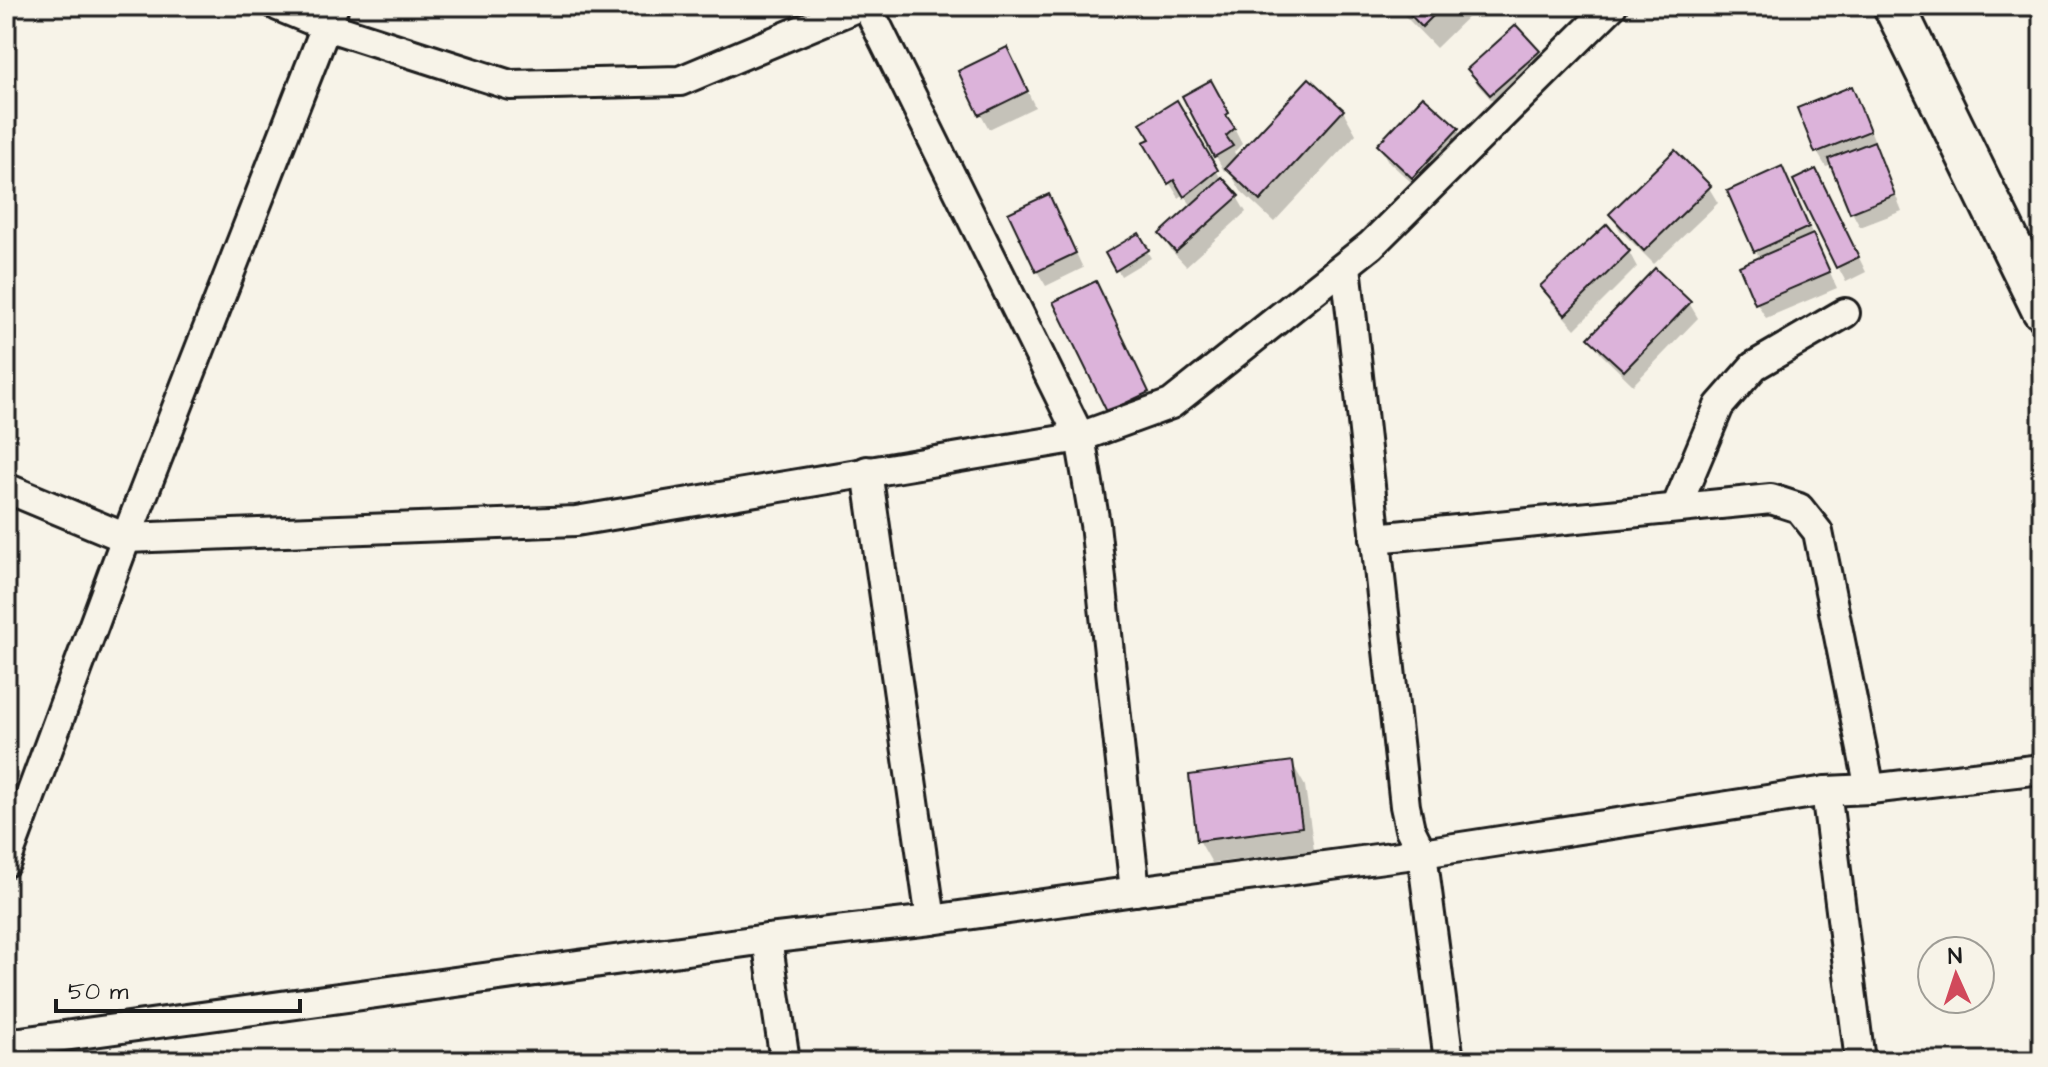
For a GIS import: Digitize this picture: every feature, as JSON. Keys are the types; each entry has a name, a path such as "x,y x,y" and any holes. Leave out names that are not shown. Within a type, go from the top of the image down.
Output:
{"main road":[{"path":"1894,6 2042,309"}],"street":[{"path":"278,6 330,16 510,85 680,81 859,6"},
{"path":"867,6 1080,437 1095,524 1135,891"},
{"path":"6,488 126,538 576,521 1080,437 1171,404 1346,266 1371,245 1612,6"},
{"path":"6,862 126,538 330,16"},
{"path":"1346,266 1405,806 1410,829 1422,853 1449,1061"},
{"path":"1676,508 1719,406 1754,366 1845,313"},
{"path":"867,471 931,920"},
{"path":"1375,538 1771,499 1799,508 1818,532 1870,789"},
{"path":"6,1044 1422,853 1826,791 1870,789 2042,769"},
{"path":"1826,791 1860,1061"},
{"path":"767,939 785,1061"}],"building":[{"path":"1402,6 1443,6 1422,27"},
{"path":"1516,25 1540,51 1490,95 1467,69"},
{"path":"1007,47 1028,91 979,115 958,71"},
{"path":"1309,78 1344,110 1260,201 1225,168"},
{"path":"1211,80 1235,128 1226,136 1233,146 1214,157 1182,96"},
{"path":"1852,86 1870,131 1815,153 1797,108"},
{"path":"1423,96 1459,128 1412,178 1377,145"},
{"path":"1177,100 1218,170 1184,197 1174,180 1168,184 1143,142 1150,139 1140,123"},
{"path":"1874,141 1895,195 1850,213 1828,159"},
{"path":"1675,150 1711,186 1644,251 1609,214"},
{"path":"1782,166 1809,227 1754,252 1727,191"},
{"path":"1816,169 1859,257 1836,268 1793,180"},
{"path":"1222,177 1239,196 1176,252 1159,234"},
{"path":"1049,194 1076,253 1036,272 1008,213"},
{"path":"1607,224 1630,251 1565,315 1540,286"},
{"path":"1139,233 1149,250 1115,271 1105,253"},
{"path":"1813,234 1830,272 1755,304 1739,266"},
{"path":"1655,268 1691,302 1624,371 1588,338"},
{"path":"1096,281 1149,392 1107,412 1053,302"},
{"path":"1293,761 1302,827 1197,841 1189,775"}]}
